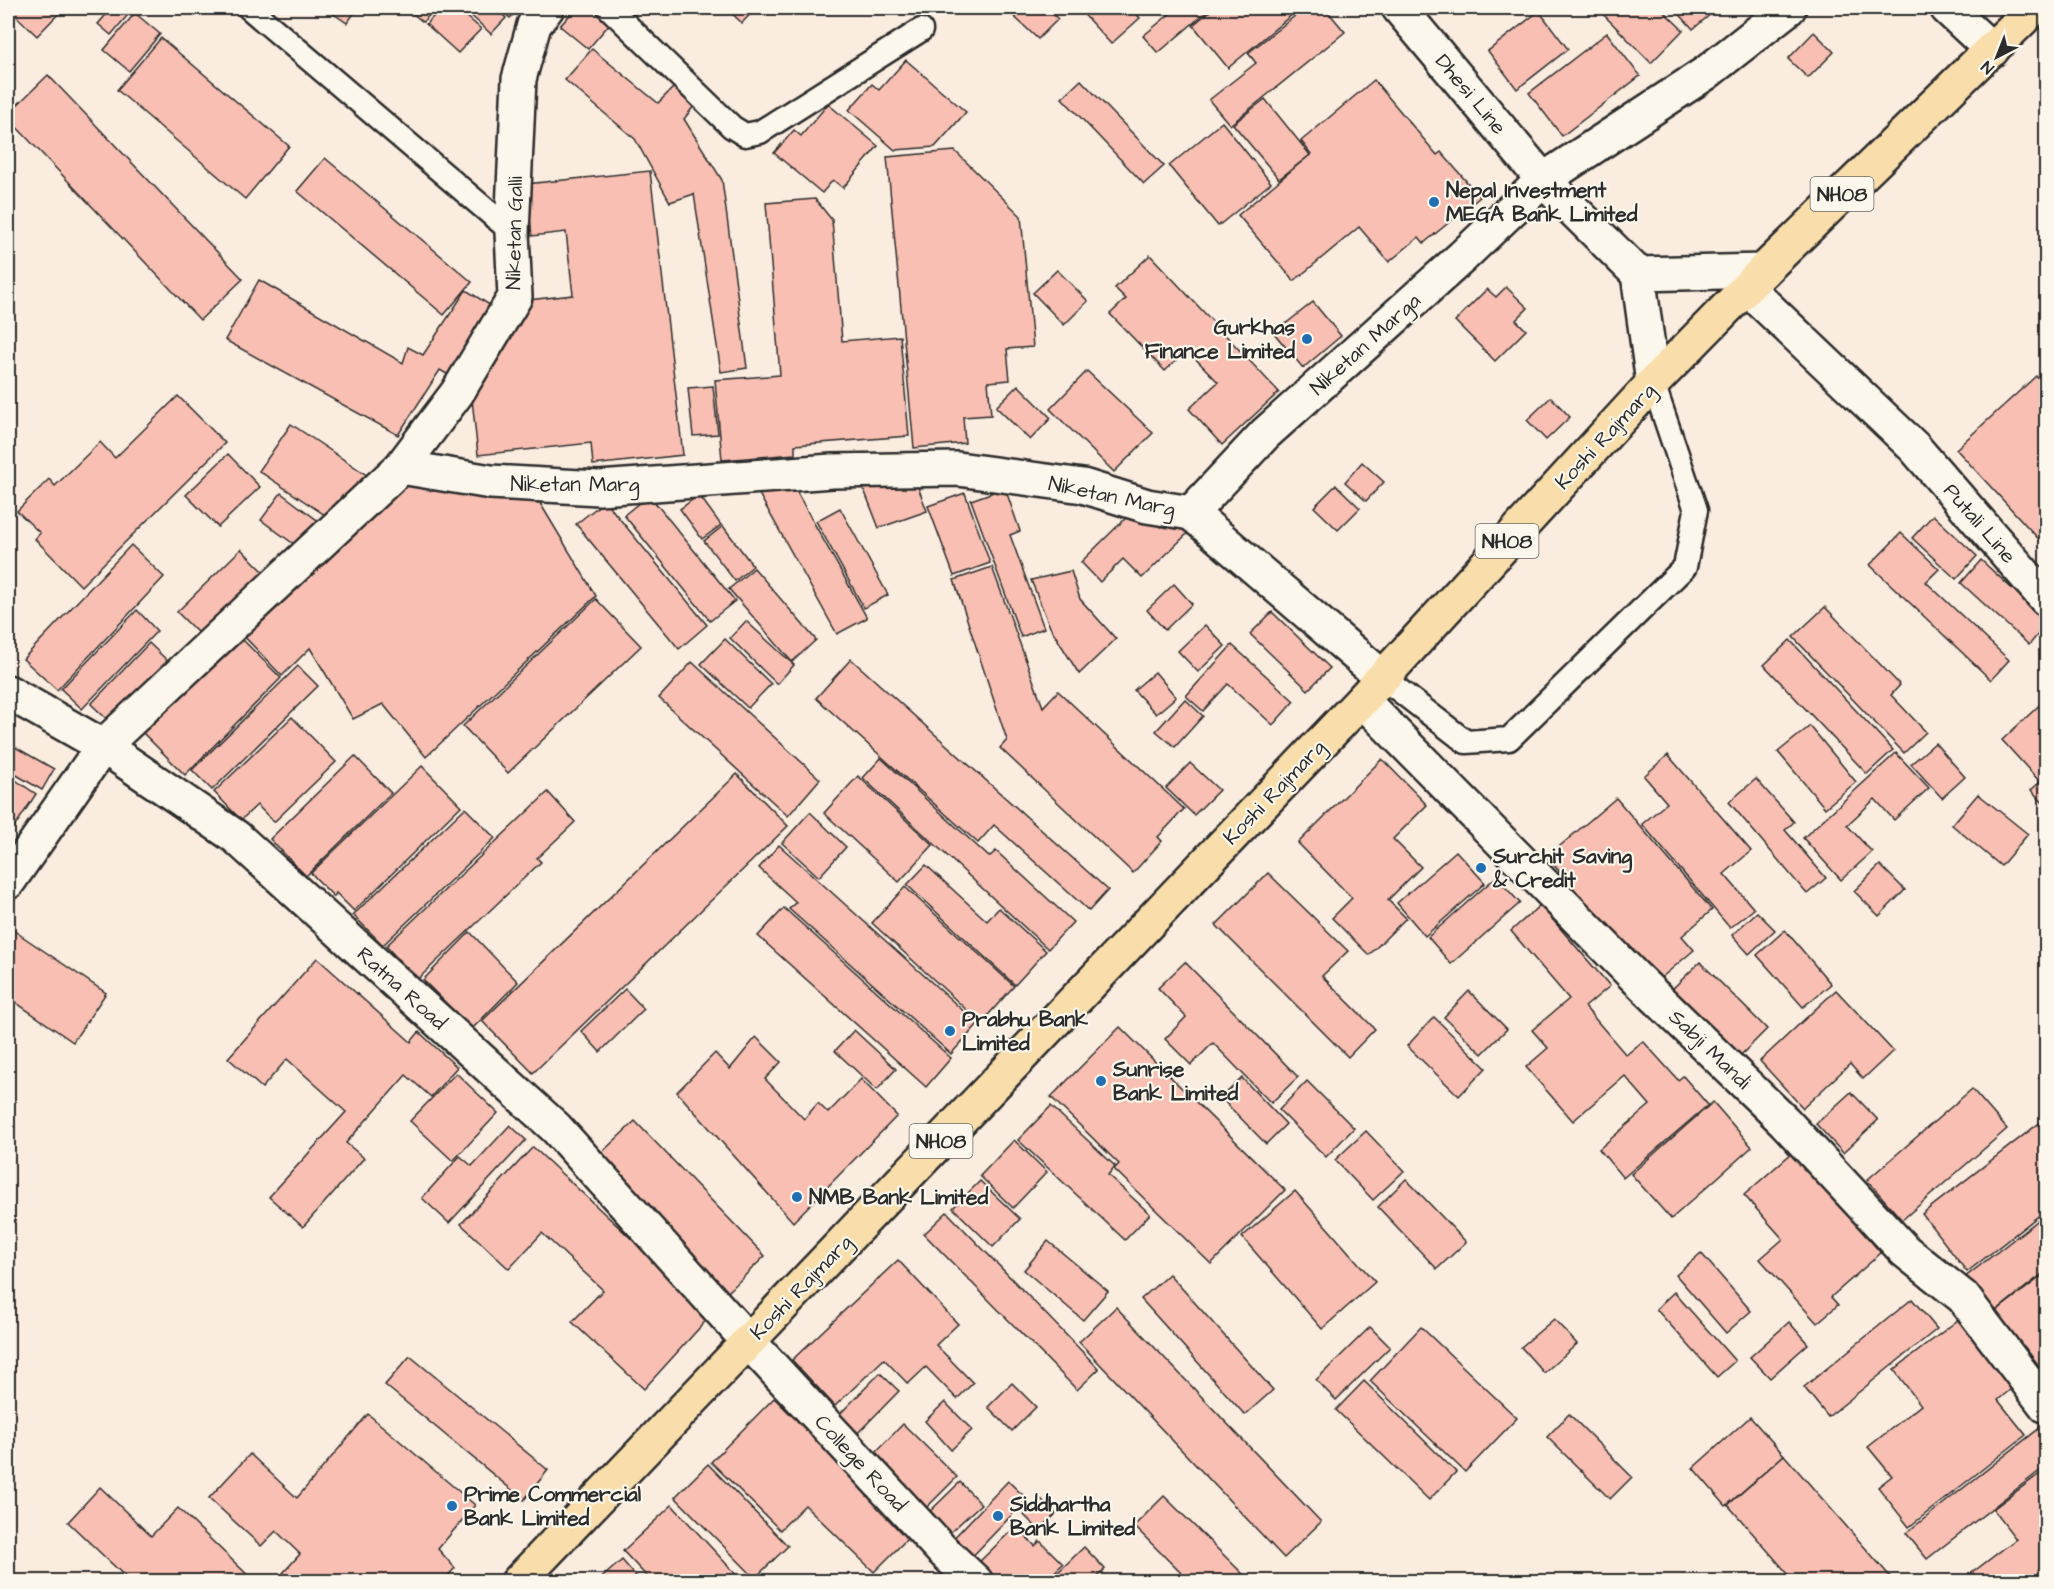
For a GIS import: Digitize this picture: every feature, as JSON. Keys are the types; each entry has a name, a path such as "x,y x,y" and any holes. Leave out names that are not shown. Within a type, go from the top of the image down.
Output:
{"main road":[{"name":"Koshi Rajmarg","path":"518,1581 1372,689 1653,383 1755,279 2034,8"}],"street":[{"name":"Niketan Galli","path":"401,467 457,393 515,297 512,232 519,79 534,25 547,8"},
{"name":"Dhesi Line","path":"1399,8 1543,180 1638,274"},
{"name":"Niketan Marga","path":"1191,513 1265,434 1462,257 1543,180 1706,73 1789,8"},
{"path":"1947,8 1992,50"},
{"path":"1653,383 1638,274 1755,279"},
{"name":"Putali Line","path":"1755,279 1914,447 2046,599"},
{"path":"8,882 103,746 401,467"},
{"name":"Niketan Marg","path":"401,467 491,482 599,488 832,471 958,469 1083,486 1147,506 1191,513"},
{"name":"Sabji Mandi","path":"1191,513 1372,689 1635,977 1784,1121 1905,1251 1963,1297 2046,1406"},
{"name":"Ratna Road","path":"8,692 103,746 236,837 556,1128 749,1342"},
{"name":"College Road","path":"749,1342 941,1549 976,1581"}],"lane":[{"path":"249,8 512,232"},
{"path":"609,8 732,127 745,135 760,132 921,30"},
{"path":"1372,689 1466,742 1509,739 1685,567 1696,510 1653,383"}],"building":[{"path":"16,8 57,8 61,11 37,36 12,12"},
{"path":"112,8 132,10 111,35 98,24"},
{"path":"325,8 358,8 347,23"},
{"path":"406,8 436,8 423,22"},
{"path":"442,8 457,8 481,29 458,53 426,24"},
{"path":"463,8 495,8 506,18 491,34"},
{"path":"498,8 519,8 510,18"},
{"path":"576,8 597,8 612,21 588,49 560,26"},
{"path":"726,8 756,8 742,23"},
{"path":"1005,8 1046,8 1058,19 1038,39"},
{"path":"1078,8 1131,8 1140,18 1111,44"},
{"path":"1177,8 1211,8 1158,53 1143,36"},
{"path":"1214,8 1300,8 1228,68 1193,25"},
{"path":"1305,8 1325,8 1345,32 1230,125 1209,100 1256,63 1248,53"},
{"path":"1597,8 1660,8 1683,30 1651,63"},
{"path":"1674,8 1718,8 1693,29"},
{"path":"1539,11 1568,49 1517,89 1488,51"},
{"path":"135,13 160,34 129,71 104,50"},
{"path":"1814,32 1834,52 1808,78 1788,59"},
{"path":"1607,33 1640,76 1562,136 1529,93"},
{"path":"161,38 289,146 245,199 117,90"},
{"path":"592,49 658,103 677,84 697,102 684,119 722,180 747,368 721,372 694,194 670,202 635,139 565,80"},
{"path":"906,60 966,112 935,147 895,150 849,110 872,84 879,90"},
{"path":"48,75 243,279 200,320 8,118 8,114"},
{"path":"1081,80 1164,166 1144,184 1062,98"},
{"path":"1374,80 1437,155 1441,152 1480,197 1424,243 1419,237 1389,262 1359,227 1294,281 1238,215 1311,154 1301,141"},
{"path":"1265,99 1310,155 1279,179 1233,124"},
{"path":"828,104 878,146 843,188 833,180 822,193 774,153 794,130 801,136"},
{"path":"1222,122 1271,183 1218,226 1169,166"},
{"path":"955,151 1021,216 1033,347 1007,349 1010,380 988,382 991,415 963,417 965,443 914,448 887,157"},
{"path":"325,158 472,282 444,315 297,191"},
{"path":"650,171 683,455 593,465 591,443 478,455 472,399 528,300 573,295 566,232 532,236 526,184"},
{"path":"815,199 832,220 842,341 900,336 909,436 795,445 795,454 722,460 715,380 780,375 766,203"},
{"path":"1150,255 1279,392 1222,445 1189,409 1218,382 1187,350 1165,371 1110,314 1126,299 1115,288"},
{"path":"1057,270 1088,301 1064,325 1033,293"},
{"path":"259,280 403,363 408,347 423,355 466,290 496,309 452,377 440,370 398,435 225,340"},
{"path":"1506,287 1528,308 1516,320 1526,330 1495,361 1455,321 1487,289 1496,297"},
{"path":"1313,302 1341,336 1303,368 1274,333"},
{"path":"1087,371 1153,433 1114,472 1050,409"},
{"path":"2036,376 2046,387 2046,547 1956,449"},
{"path":"1018,385 1051,418 1030,440 996,407"},
{"path":"713,386 718,434 693,436 688,388"},
{"path":"178,396 225,443 81,586 35,539 40,533 17,511 49,479 55,486 100,442 115,458"},
{"path":"1551,397 1570,417 1546,440 1527,420"},
{"path":"291,424 368,476 351,501 342,495 328,517 259,471"},
{"path":"228,454 260,487 218,527 186,495"},
{"path":"1362,462 1384,482 1366,501 1345,482"},
{"path":"399,478 540,503 596,596 426,757 383,704 353,719 310,648 282,676 240,632"},
{"path":"917,484 927,511 879,528 863,487"},
{"path":"1336,485 1360,508 1338,530 1314,507"},
{"path":"1005,488 1020,531 1010,535 1044,628 1021,637 971,500"},
{"path":"795,489 867,618 837,634 759,494"},
{"path":"281,493 321,523 302,550 261,520"},
{"path":"965,493 990,563 954,576 928,506"},
{"path":"649,495 735,601 710,621 624,515"},
{"path":"699,495 721,525 702,539 680,509"},
{"path":"605,501 707,625 679,649 576,524"},
{"path":"1138,506 1160,527 1172,516 1189,532 1142,578 1123,559 1100,582 1081,562"},
{"path":"840,508 888,595 864,608 816,521"},
{"path":"1933,515 1977,556 1956,579 1912,538"},
{"path":"723,526 753,566 735,581 704,541"},
{"path":"1901,533 1939,569 1926,582 2009,660 1991,680 1870,565"},
{"path":"131,545 164,577 57,690 23,659"},
{"path":"241,549 269,577 204,639 177,612"},
{"path":"1981,560 2046,620 2046,625 2029,645 1961,583"},
{"path":"992,567 1043,707 1058,691 1184,809 1158,837 1162,841 1133,873 1000,748 1007,740 954,580"},
{"path":"754,568 816,640 792,662 729,589"},
{"path":"1071,571 1080,599 1116,639 1079,674 1050,627 1031,580"},
{"path":"1174,584 1192,604 1165,630 1147,610"},
{"path":"596,599 641,646 508,773 463,726"},
{"path":"1825,607 1900,685 1891,695 1926,732 1904,753 1793,637"},
{"path":"137,610 157,631 82,709 61,689"},
{"path":"1272,612 1330,668 1308,690 1250,634"},
{"path":"746,621 794,665 777,684 730,638"},
{"path":"1205,625 1225,646 1198,672 1178,651"},
{"path":"234,631 281,678 185,775 138,728"},
{"path":"725,639 771,684 748,708 701,664"},
{"path":"1790,640 1893,750 1867,774 1764,665"},
{"path":"149,643 173,666 115,727 91,704"},
{"path":"1232,645 1294,701 1273,725 1228,684 1203,711 1186,696"},
{"path":"851,659 1108,890 1089,911 994,825 978,843 816,698"},
{"path":"692,662 820,779 788,816 659,698"},
{"path":"298,666 318,686 212,790 192,770"},
{"path":"1155,672 1176,697 1156,714 1134,690"},
{"path":"1185,699 1203,716 1175,747 1156,731"},
{"path":"2046,699 2046,806 2031,790 2040,782 2002,740"},
{"path":"292,717 336,762 274,822 257,805 241,820 214,792"},
{"path":"1810,726 1856,782 1825,808 1778,752"},
{"path":"8,743 54,769 42,790 8,770"},
{"path":"1935,743 1965,777 1942,798 1911,764"},
{"path":"1896,753 1929,788 1894,820 1875,799 1847,825 1872,852 1841,880 1803,838"},
{"path":"1668,755 1751,851 1724,874 1754,909 1730,928 1642,824 1667,803 1644,776"},
{"path":"355,756 391,793 306,876 270,839"},
{"path":"881,758 989,857 996,851 1073,922 1048,949 863,778"},
{"path":"1382,759 1427,805 1393,839 1421,867 1388,900 1406,918 1369,955 1332,918 1352,898 1298,843"},
{"path":"1190,763 1219,790 1194,815 1166,788"},
{"path":"422,766 461,806 354,911 336,893 334,897 311,873"},
{"path":"737,774 788,826 533,1073 482,1021"},
{"path":"8,775 36,794 8,837"},
{"path":"858,776 933,845 899,882 824,813"},
{"path":"1756,779 1794,822 1785,830 1826,878 1807,894 1729,802"},
{"path":"548,792 575,822 537,858 541,862 417,980 386,946"},
{"path":"1978,794 2028,834 2001,866 1952,825"},
{"path":"1616,798 1712,910 1682,936 1694,950 1655,983 1547,857"},
{"path":"465,808 495,838 383,945 353,915"},
{"path":"810,812 846,847 819,877 782,843"},
{"path":"779,845 978,1024 951,1054 789,909 796,902 759,868"},
{"path":"1456,851 1485,883 1425,936 1397,903"},
{"path":"926,865 987,921 999,908 1046,951 1015,985 907,885"},
{"path":"1880,865 1905,890 1879,916 1854,891"},
{"path":"1268,873 1348,951 1322,976 1375,1029 1348,1057 1216,925"},
{"path":"1496,877 1520,903 1451,964 1428,937"},
{"path":"905,887 1014,986 981,1023 872,923"},
{"path":"1540,905 1610,986 1585,1007 1626,1055 1643,1041 1678,1080 1683,1076 1708,1105 1623,1178 1599,1149 1650,1105 1625,1076 1573,1121 1526,1067 1548,1048 1532,1030 1569,999 1511,931"},
{"path":"784,908 951,1058 926,1087 758,936"},
{"path":"1757,912 1775,930 1749,954 1732,935"},
{"path":"10,928 106,993 73,1042 8,997 8,933"},
{"path":"1785,930 1831,984 1803,1007 1757,955"},
{"path":"470,932 518,982 472,1029 423,980"},
{"path":"317,958 411,1042 419,1032 457,1067 431,1097 406,1075 346,1143 364,1158 303,1227 269,1197 346,1112 287,1059 262,1088 228,1058"},
{"path":"1185,962 1298,1077 1271,1103 1213,1043 1191,1065 1165,1039 1186,1017 1158,988"},
{"path":"1700,962 1767,1029 1736,1060 1668,993"},
{"path":"625,989 644,1009 600,1052 581,1031"},
{"path":"1836,990 1893,1051 1863,1079 1850,1064 1803,1108 1760,1061"},
{"path":"1469,991 1507,1029 1482,1054 1444,1017"},
{"path":"1434,1017 1486,1068 1459,1096 1407,1046"},
{"path":"1120,1027 1285,1190 1211,1264 1114,1169 1119,1164 1051,1097"},
{"path":"854,1030 896,1069 877,1090 835,1051"},
{"path":"756,1037 781,1062 765,1079 804,1119 818,1103 828,1113 861,1079 897,1116 793,1222 677,1092 715,1053 730,1069"},
{"path":"2046,1070 2046,1085 2039,1078"},
{"path":"456,1073 498,1113 453,1161 410,1121"},
{"path":"1242,1078 1286,1124 1266,1144 1221,1098"},
{"path":"1307,1081 1354,1128 1326,1157 1279,1110"},
{"path":"1972,1089 2007,1129 1902,1220 1867,1180"},
{"path":"1851,1092 1878,1120 1843,1153 1816,1124"},
{"path":"1713,1102 1752,1147 1671,1219 1631,1174"},
{"path":"1051,1106 1115,1166 1108,1175 1150,1214 1125,1240 1018,1140"},
{"path":"635,1121 765,1256 727,1293 597,1157"},
{"path":"2042,1121 2046,1126 2046,1210 1967,1272 1922,1214"},
{"path":"510,1125 526,1140 449,1223 422,1198 460,1156 472,1166"},
{"path":"1366,1131 1404,1171 1373,1200 1335,1160"},
{"path":"1014,1140 1047,1172 1013,1208 980,1176"},
{"path":"533,1147 712,1314 644,1389 572,1322 603,1290 542,1233 509,1269 461,1224"},
{"path":"1793,1152 1881,1253 1831,1297 1838,1305 1817,1323 1760,1259 1783,1239 1744,1195"},
{"path":"1406,1179 1466,1242 1437,1269 1378,1207"},
{"path":"980,1181 1020,1219 993,1247 953,1208"},
{"path":"1295,1191 1375,1282 1322,1329 1242,1237"},
{"path":"947,1212 1099,1369 1077,1390 924,1234"},
{"path":"2046,1214 2046,1271 1992,1314 1964,1278"},
{"path":"1048,1241 1108,1291 1083,1320 1024,1270"},
{"path":"1701,1253 1751,1311 1726,1333 1676,1275"},
{"path":"898,1260 958,1324 936,1345 973,1383 957,1399 926,1367 908,1384 884,1359 835,1406 792,1360"},
{"path":"2046,1273 2046,1375 2024,1346 2019,1350 1991,1315"},
{"path":"1169,1274 1273,1390 1245,1415 1141,1299"},
{"path":"1674,1292 1735,1361 1717,1377 1656,1309"},
{"path":"1912,1299 1937,1329 1828,1417 1804,1387"},
{"path":"1116,1307 1321,1522 1284,1558 1079,1342"},
{"path":"1963,1316 2017,1384 1998,1400 2026,1435 1909,1527 1878,1487 1892,1476 1868,1447 1921,1405 1894,1370"},
{"path":"1554,1319 1577,1344 1544,1373 1521,1347"},
{"path":"1789,1322 1808,1344 1770,1378 1750,1357"},
{"path":"1370,1327 1390,1347 1336,1400 1316,1380"},
{"path":"1421,1327 1517,1418 1465,1472 1370,1381"},
{"path":"410,1356 548,1470 524,1500 385,1385"},
{"path":"880,1373 899,1391 849,1442 831,1423"},
{"path":"1364,1381 1456,1472 1429,1500 1336,1410"},
{"path":"1012,1383 1036,1407 1012,1431 988,1407"},
{"path":"774,1398 912,1534 874,1572 805,1505 780,1530 711,1462"},
{"path":"945,1402 972,1430 951,1450 925,1421"},
{"path":"368,1414 475,1505 438,1549 455,1568 442,1582 292,1582 283,1573 300,1554 276,1531 261,1546 209,1498 250,1454 297,1498"},
{"path":"1569,1414 1632,1477 1610,1499 1547,1437"},
{"path":"1750,1417 1784,1455 1726,1506 1693,1468"},
{"path":"903,1424 957,1477 922,1512 869,1459"},
{"path":"2041,1427 2046,1434 2046,1466 1927,1559 1906,1533"},
{"path":"1784,1455 1895,1582 1795,1582 1728,1505"},
{"path":"708,1464 788,1546 755,1578 675,1497"},
{"path":"2046,1469 2046,1582 1960,1582 2016,1539 1993,1509"},
{"path":"1008,1481 1027,1499 967,1562 948,1544"},
{"path":"960,1482 981,1504 942,1540 922,1519"},
{"path":"100,1487 151,1536 178,1508 255,1582 131,1582 68,1522"},
{"path":"1164,1496 1251,1582 1190,1582 1134,1526"},
{"path":"1041,1499 1056,1514 1039,1530 1024,1515"},
{"path":"672,1505 743,1582 652,1582 623,1551"},
{"path":"1016,1526 1035,1546 1040,1541 1063,1564 1044,1582 990,1582 975,1566"},
{"path":"1084,1547 1105,1569 1093,1582 1048,1582"},
{"path":"622,1560 641,1582 597,1582"}],"place":[{"name":"Nepal Investment MEGA Bank Limited","path":"1434,202"},
{"name":"Gurkhas Finance Limited","path":"1307,339"},
{"name":"Surchit Saving & Credit","path":"1481,868"},
{"name":"Prabhu Bank Limited","path":"950,1031"},
{"name":"Sunrise Bank Limited","path":"1101,1081"},
{"name":"NMB Bank Limited","path":"797,1197"},
{"name":"Prime Commercial Bank Limited","path":"452,1506"},
{"name":"Siddhartha Bank Limited","path":"998,1516"}]}
